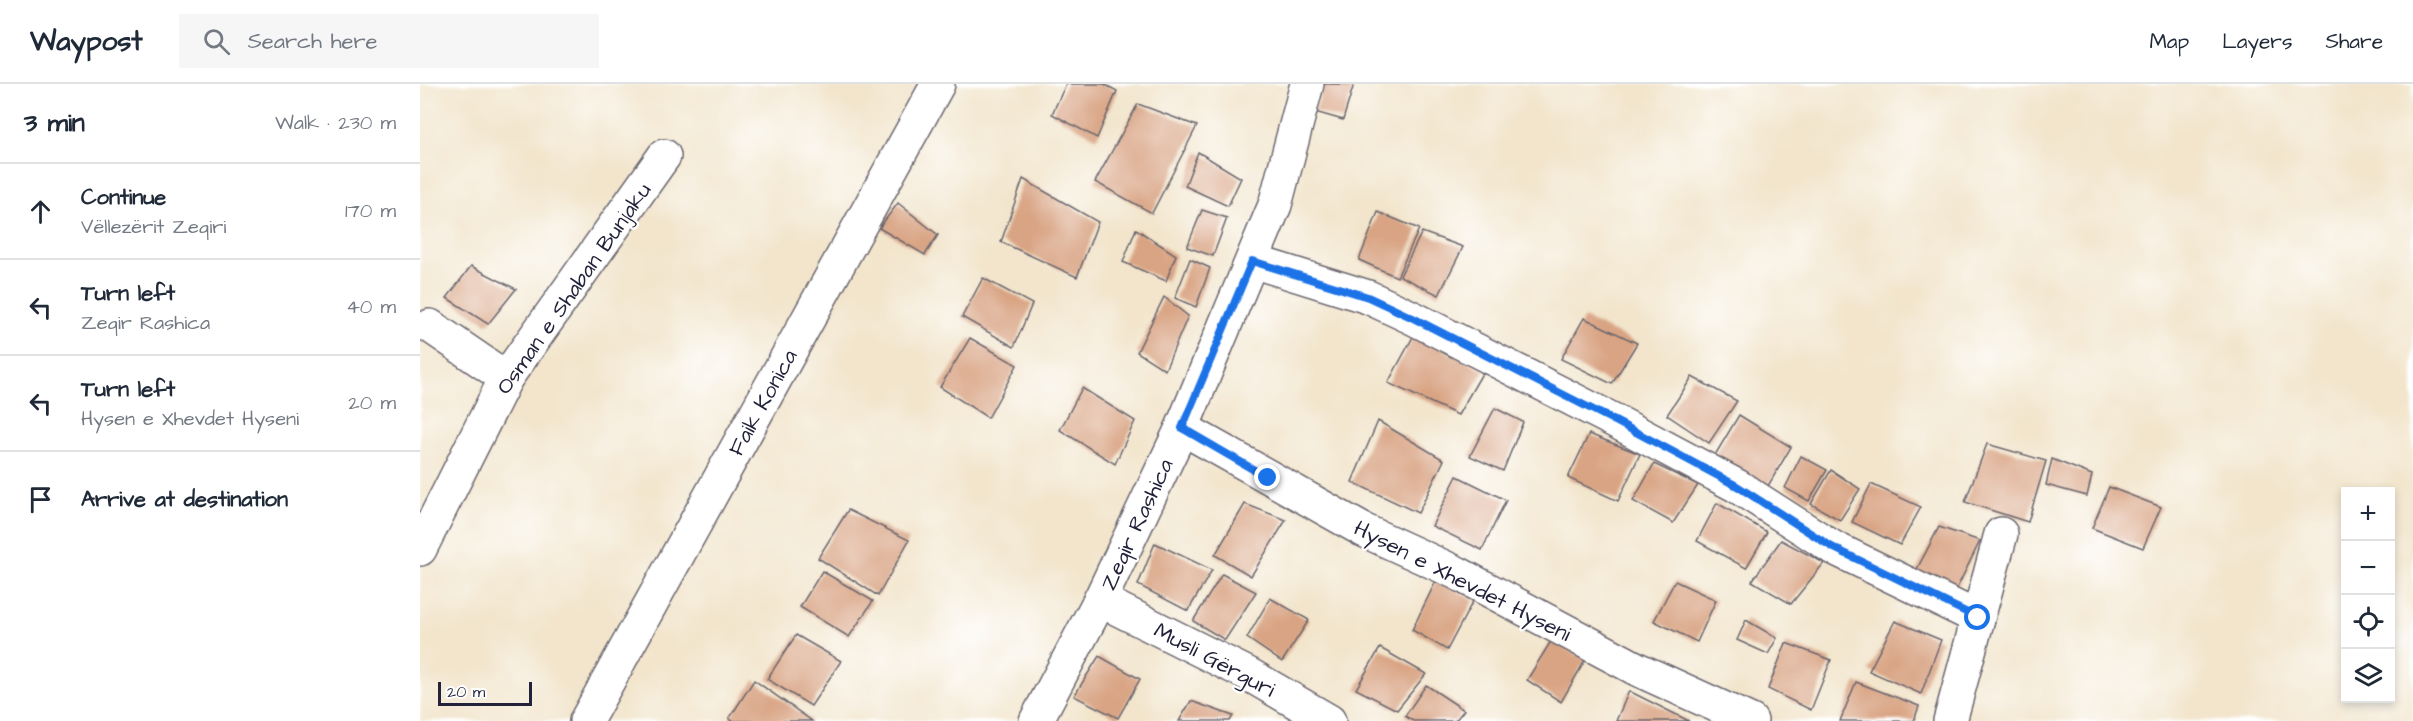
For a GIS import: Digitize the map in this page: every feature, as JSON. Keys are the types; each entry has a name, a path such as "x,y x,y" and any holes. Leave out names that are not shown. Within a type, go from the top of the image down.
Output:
{"street":[{"name":"Faik Konica","path":"586,721 938,84"},
{"name":"Zeqir Rashica","path":"1036,721 1100,600 1182,428 1275,206 1308,84"},
{"name":"Osman e Shaban Bunjaku","path":"420,549 506,378 664,156"},
{"path":"1252,261 1374,286 1617,422 1737,486 1832,547 1978,618"},
{"path":"430,326 506,378"},
{"name":"Hysen e Xhevdet Hyseni","path":"1182,428 1363,530 1457,573 1637,669 1751,721"},
{"path":"1950,721 2001,534"},
{"name":"Musli Gërguri","path":"1100,600 1248,674 1329,721"}],"building":[{"path":"1066,84 1104,84 1117,91 1097,138 1052,114"},
{"path":"1324,84 1354,84 1343,120 1315,112"},
{"path":"1138,104 1197,126 1152,213 1095,182"},
{"path":"1198,152 1241,178 1228,206 1185,186"},
{"path":"1023,179 1098,222 1077,277 1001,242"},
{"path":"898,203 938,235 925,255 879,228"},
{"path":"1202,210 1227,218 1213,256 1187,247"},
{"path":"1378,212 1419,229 1397,277 1359,260"},
{"path":"1136,229 1176,255 1166,281 1123,262"},
{"path":"1422,232 1463,247 1439,295 1400,276"},
{"path":"1190,259 1210,268 1196,307 1175,298"},
{"path":"471,266 516,289 488,324 447,298"},
{"path":"983,278 1032,304 1014,347 962,317"},
{"path":"1164,297 1188,316 1165,370 1137,352"},
{"path":"1584,318 1637,343 1612,384 1561,359"},
{"path":"1414,335 1484,370 1458,415 1388,383"},
{"path":"970,338 1017,365 988,418 940,387"},
{"path":"1692,377 1737,401 1709,443 1667,415"},
{"path":"1082,388 1135,421 1115,464 1060,430"},
{"path":"1495,408 1523,422 1503,471 1470,456"},
{"path":"1739,415 1791,447 1768,486 1715,455"},
{"path":"1378,421 1444,460 1418,513 1352,482"},
{"path":"1589,434 1640,454 1618,501 1568,478"},
{"path":"1987,444 2046,461 2028,522 1965,502"},
{"path":"1801,456 1827,470 1809,501 1785,488"},
{"path":"2052,459 2092,475 2087,496 2046,485"},
{"path":"1654,464 1698,485 1673,523 1633,501"},
{"path":"1831,470 1860,489 1840,520 1811,504"},
{"path":"1457,476 1506,500 1482,550 1432,526"},
{"path":"1871,484 1921,507 1900,545 1852,522"},
{"path":"2109,487 2161,507 2143,548 2092,528"},
{"path":"1717,503 1767,532 1746,568 1697,541"},
{"path":"1245,504 1286,520 1251,576 1215,555"},
{"path":"848,510 909,540 878,596 818,558"},
{"path":"1939,527 1980,541 1955,592 1916,571"},
{"path":"1781,540 1824,563 1791,604 1752,581"},
{"path":"1155,543 1212,570 1188,611 1138,585"},
{"path":"822,571 873,601 849,637 800,607"},
{"path":"1222,574 1256,592 1225,640 1193,621"},
{"path":"1436,581 1474,599 1447,650 1412,630"},
{"path":"1675,581 1716,600 1697,642 1654,621"},
{"path":"1270,598 1309,620 1282,662 1247,638"},
{"path":"1746,620 1777,638 1768,654 1737,640"},
{"path":"1895,621 1941,640 1921,694 1869,671"},
{"path":"796,635 841,661 811,706 767,679"},
{"path":"1551,641 1586,659 1561,702 1527,680"},
{"path":"1786,643 1831,660 1811,710 1768,689"},
{"path":"1380,648 1426,674 1397,710 1356,689"},
{"path":"1099,656 1140,679 1118,718 1074,696"},
{"path":"754,680 812,721 733,721 729,719"},
{"path":"1856,682 1919,706 1914,721 1840,721"},
{"path":"1426,685 1464,710 1455,721 1413,721 1405,716"},
{"path":"1629,691 1689,721 1616,721"},
{"path":"1191,701 1233,716 1230,721 1179,721"}],"route":[{"path":"1268,478 1182,428 1252,261 1368,297 1413,318 1737,486 1832,547 1978,618"}]}
